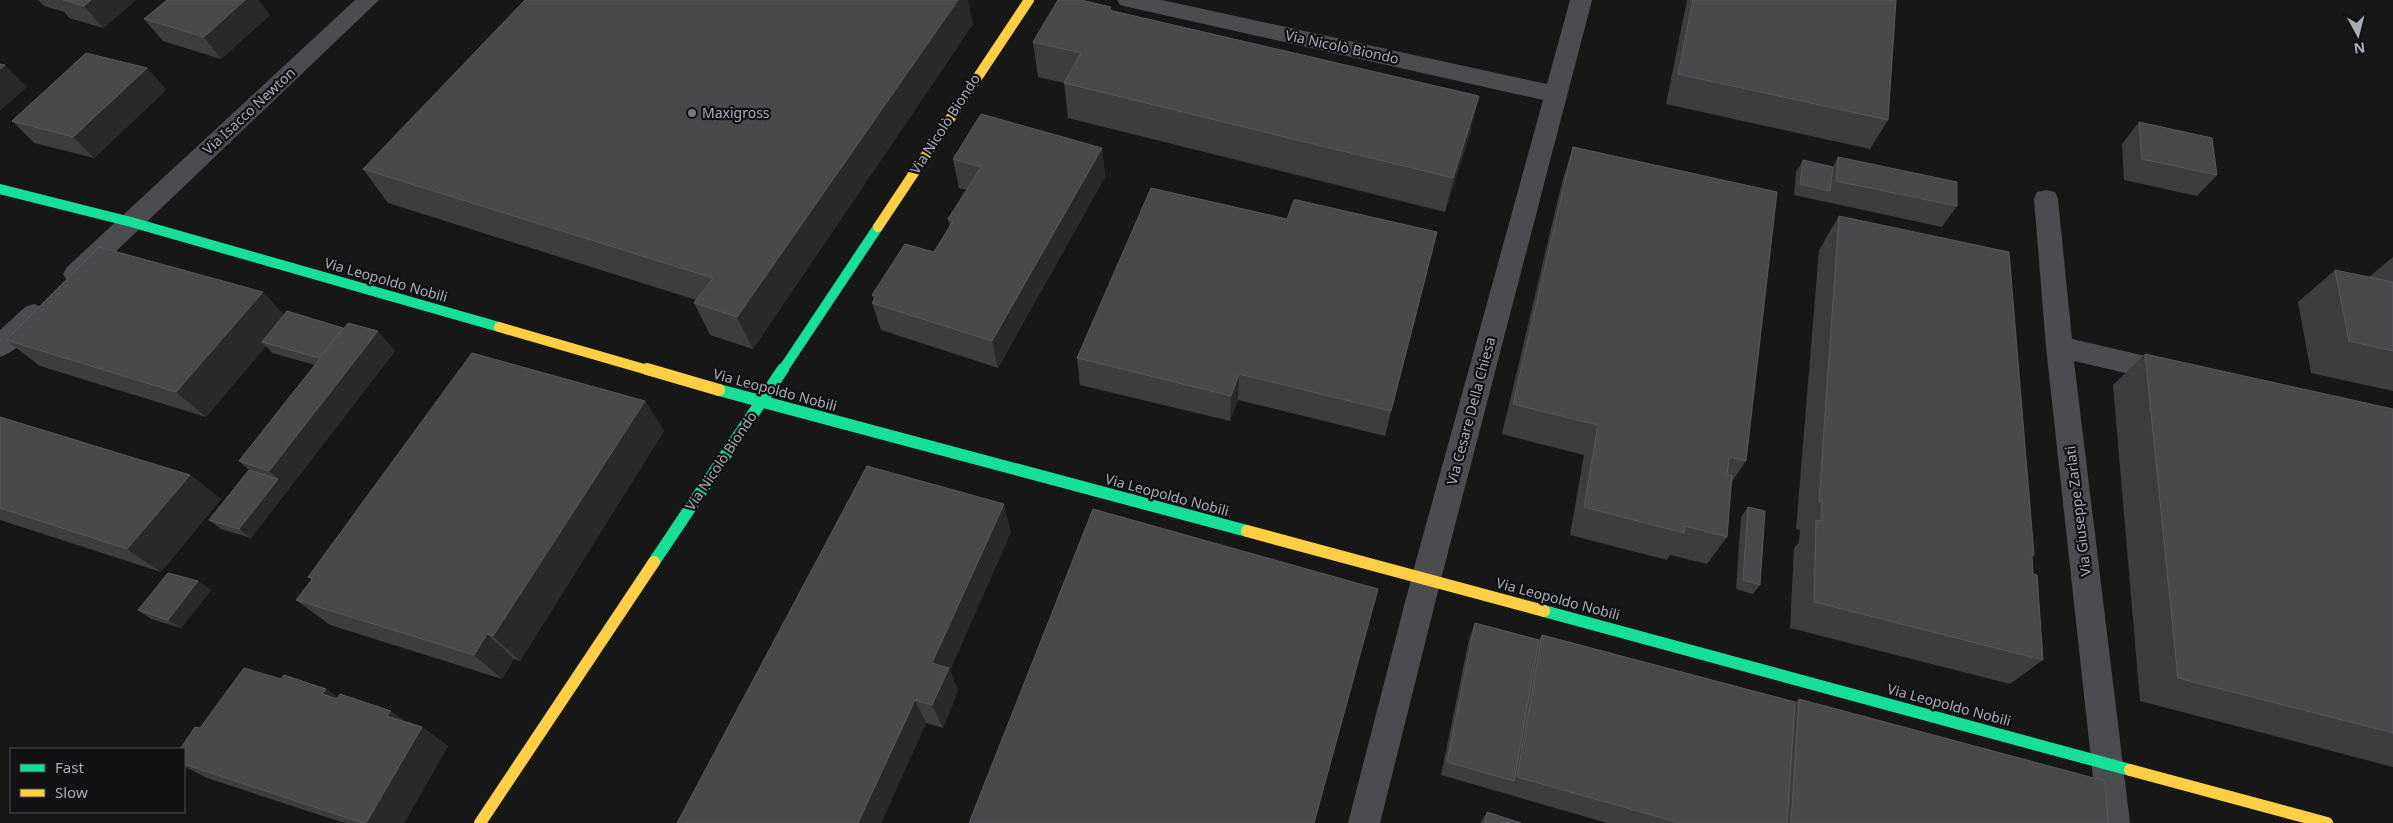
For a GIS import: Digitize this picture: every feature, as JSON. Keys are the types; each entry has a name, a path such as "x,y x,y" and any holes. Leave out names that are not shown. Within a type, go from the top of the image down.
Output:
{"street":[{"name":"Via Isacco Newton","path":"0,346 368,0"},
{"name":"Via Nicolò Biondo","path":"480,823 1029,0"},
{"name":"Via Nicolò Biondo","path":"1128,0 1555,94"},
{"name":"Via Cesare Della Chiesa","path":"1364,823 1426,579 1581,0"},
{"name":"Via Leopoldo Nobili","path":"0,189 131,222 761,402 1426,579 2327,823"},
{"name":"Via Giuseppe Zarlati","path":"2046,199 2059,347 2114,823"},
{"path":"2059,347 2193,377"}],"building":[{"path":"63,0 91,0 84,6"},
{"path":"167,0 245,0 204,37 144,19"},
{"name":"Maxigross","path":"525,0 958,0 737,317 694,303 713,278 363,169"},
{"path":"1058,0 1081,0 1111,7 1109,10 1479,96 1453,178 1064,83 1081,53 1033,42"},
{"path":"1693,0 1896,0 1888,120 1678,74"},
{"path":"86,53 147,68 73,137 12,121"},
{"path":"981,114 1102,148 992,341 872,303 876,296 872,295 905,244 934,252 953,221 948,219 981,167 953,159"},
{"path":"2139,122 2212,138 2217,175 2142,159"},
{"path":"1573,147 1777,192 1746,461 1729,457 1727,475 1732,475 1727,537 1685,526 1684,533 1584,507 1598,425 1513,404"},
{"path":"1838,157 1957,182 1957,206 1836,181"},
{"path":"1803,160 1833,167 1830,191 1800,184"},
{"path":"1151,188 1287,219 1294,200 1297,200 1437,232 1391,411 1239,374 1231,396 1077,358"},
{"path":"1839,216 2009,252 2034,555 2032,556 2033,574 2037,575 2043,660 1814,602 1816,520 1821,521 1822,502 1819,501"},
{"path":"99,247 263,292 176,392 6,340"},
{"path":"2335,270 2393,282 2393,351 2349,341"},
{"path":"287,311 343,328 319,358 262,342"},
{"path":"348,323 378,331 269,471 239,461"},
{"path":"472,353 645,401 493,636 487,634 474,655 296,600 313,578 308,577"},
{"path":"2145,354 2393,409 2393,733 2178,678"},
{"path":"0,417 190,475 127,549 0,508"},
{"path":"867,466 1004,504 932,663 949,668 932,705 915,700 858,823 677,823"},
{"path":"249,470 278,479 239,529 209,520"},
{"path":"1748,507 1765,511 1760,585 1743,580"},
{"path":"1093,509 1378,589 1314,823 969,823"},
{"path":"168,573 198,581 168,620 138,610"},
{"path":"1475,623 1539,640 1514,781 1447,762"},
{"path":"1542,635 1795,702 1787,823 1680,823 1517,777"},
{"path":"244,668 281,679 284,675 326,689 322,694 337,699 340,694 391,711 387,716 422,727 366,823 185,764 185,748 181,748 195,727 200,728"},
{"path":"1799,699 2105,781 2108,823 1791,823"},
{"path":"1487,812 1521,823 1485,823"}],"traffic: fast":[{"path":"0,189 131,222 499,327"},
{"path":"654,562 878,227"},
{"path":"719,390 1247,531"},
{"path":"1544,611 2130,770"}],"traffic: slow":[{"path":"878,227 1029,0"},
{"path":"499,327 719,390"},
{"path":"1247,531 1544,611"},
{"path":"480,823 654,562"},
{"path":"2130,770 2327,823"}],"place":[{"name":"Maxigross","path":"692,113"}]}
